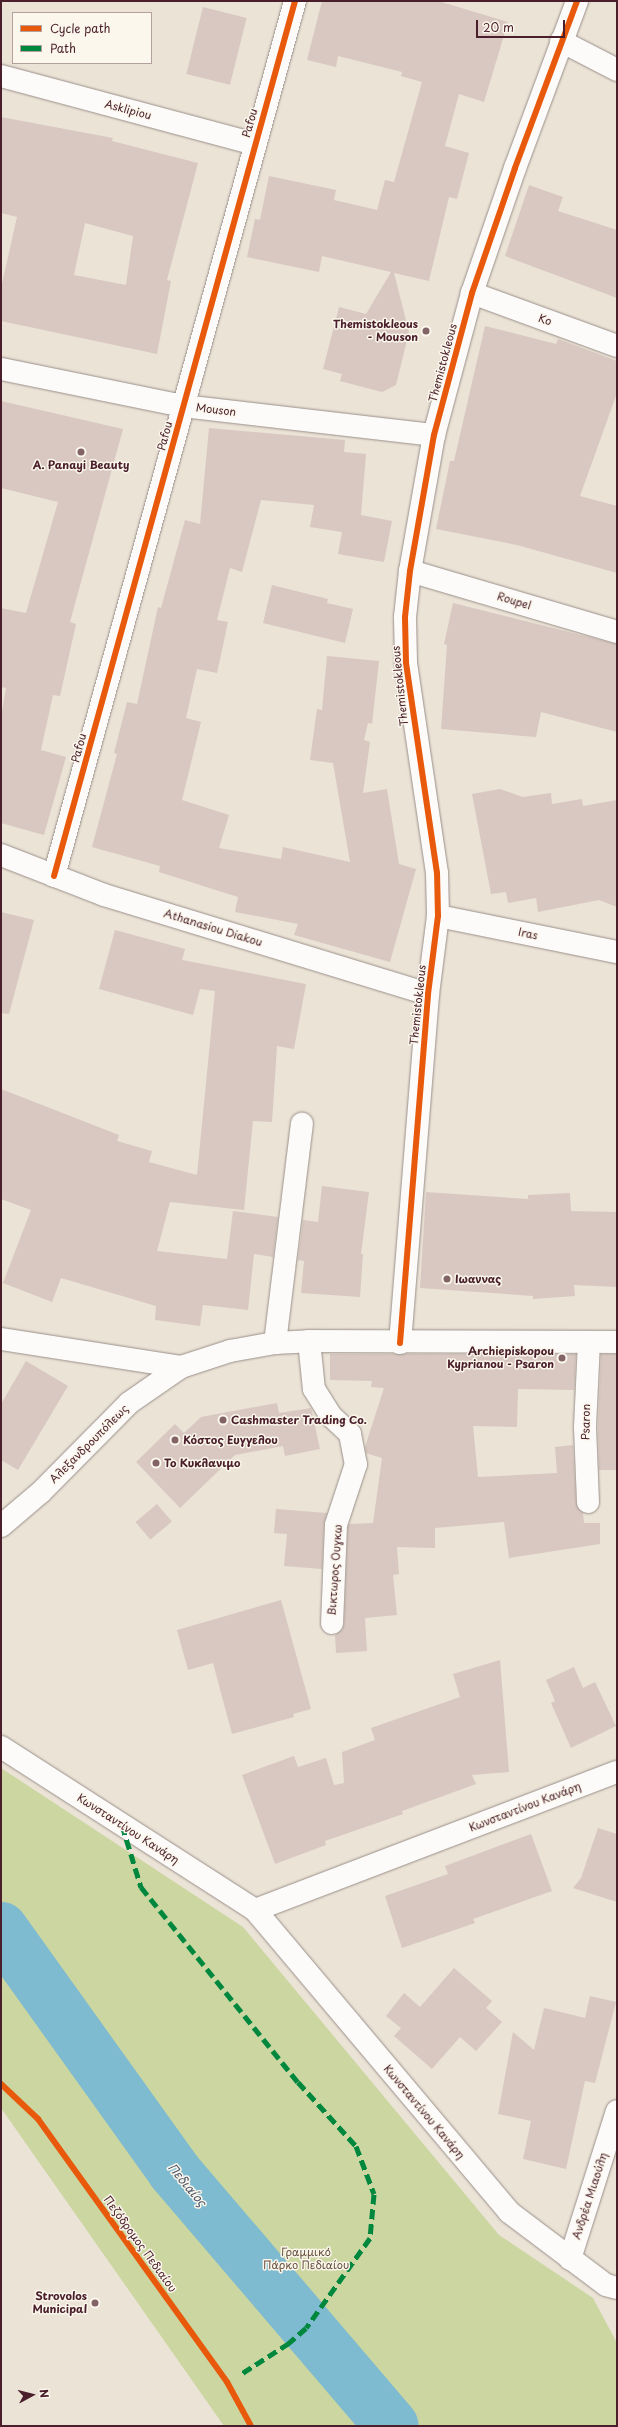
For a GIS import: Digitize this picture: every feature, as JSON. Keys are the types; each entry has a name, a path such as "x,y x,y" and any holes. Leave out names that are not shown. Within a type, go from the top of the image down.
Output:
{"street":[{"name":"Pafou","path":"54,876 295,1"},
{"name":"Themistokleous","path":"400,1343 428,994 438,916 437,873 406,662 405,617 410,571 434,435 472,293 561,41 577,1"},
{"path":"561,41 617,70"},
{"name":"Asklipiou","path":"1,76 255,144"},
{"name":"Ko","path":"472,293 617,346"},
{"name":"Mouson","path":"1,369 183,406 434,435"},
{"name":"Roupel","path":"410,571 617,632"},
{"name":"Athanasiou Diakou","path":"1,855 104,895 428,994"},
{"name":"Iras","path":"438,916 617,952"},
{"path":"275,1343 302,1124"},
{"path":"1,1339 181,1367 230,1351 275,1343 309,1341 400,1343 617,1342"},
{"name":"Βικτωρος Ουγκω","path":"309,1341 314,1389 331,1416 350,1434 356,1464 336,1525 332,1623"},
{"name":"Psaron","path":"588,1502 585,1427 589,1342"},
{"name":"Αλεξανδρουπόλεως","path":"1,1526 41,1492 129,1404 181,1367"},
{"name":"Κωνσταντίνου Κανάρη","path":"1,1747 254,1910 509,2212 606,2285 617,2288"},
{"name":"Κωνσταντίνου Κανάρη","path":"254,1910 617,1772"},
{"name":"Ανδρέα Μιαούλη","path":"570,2259 617,2111"}],"green space":[{"name":"Γραμμικό Πάρκο Πεδιαίου","path":"1,1768 243,1927 499,2235 593,2298 617,2343 617,2426 224,2426 1,2108"}],"building":[{"path":"322,1 438,1 508,22 484,102 459,94 445,146 469,153 457,199 449,197 429,281 394,273 409,332 396,385 382,392 340,381 342,374 323,369 339,307 366,314 391,272 322,256 319,272 247,257 255,219 260,220 269,176 336,190 334,200 377,210 385,180 394,182 422,82 401,76 402,72 338,56 336,67 307,60"},
{"path":"203,7 247,18 230,85 186,74"},
{"path":"1,117 113,138 112,141 198,163 167,280 171,281 157,354 1,321 1,288 17,217 1,213","holes":["85,223 133,236 126,285 74,275"]},
{"path":"529,185 563,197 558,211 617,230 617,298 505,256"},
{"path":"485,326 556,344 558,339 617,361 617,393 580,496 617,506 617,573 517,545 436,529 450,461 454,461"},
{"path":"1,401 123,429 70,622 76,624 60,696 53,695 41,750 66,757 44,835 1,823 1,717 6,688 1,687 1,608 26,613 58,502 1,488"},
{"path":"209,428 345,440 344,452 366,454 361,515 392,521 384,562 338,554 342,532 310,527 314,505 261,500 242,572 230,568 217,620 228,622 217,673 197,669 186,718 201,722 182,800 229,815 219,848 281,859 283,847 350,862 333,763 310,760 317,709 322,710 327,656 379,661 372,724 368,723 364,740 370,742 363,793 387,789 399,864 416,869 390,962 294,935 298,924 235,912 238,897 159,872 160,866 92,847 117,754 114,753 127,702 137,704 158,607 161,608 185,520 200,524"},
{"path":"272,585 328,599 327,603 353,609 345,643 263,623"},
{"path":"453,603 617,644 617,732 541,712 536,737 441,729 447,645 444,644"},
{"path":"500,789 523,797 551,793 552,804 582,799 583,806 617,800 617,907 599,900 538,912 536,898 508,903 506,892 491,894 472,794"},
{"path":"1,912 34,920 9,1014 1,1013"},
{"path":"115,930 185,949 182,960 306,984 294,1049 277,1046 272,1122 253,1121 244,1210 170,1202 157,1251 227,1259 233,1211 278,1217 273,1257 254,1254 248,1310 203,1305 200,1326 155,1320 156,1306 61,1278 52,1302 3,1283 31,1210 1,1199 1,1089 119,1135 117,1141 152,1151 149,1162 197,1175 215,991 200,989 193,1015 99,989"},
{"path":"322,1186 369,1192 361,1254 363,1254 360,1297 301,1293 304,1261 298,1260 303,1220 318,1222"},
{"path":"426,1192 528,1199 528,1195 570,1193 571,1211 617,1212 617,1287 574,1285 575,1296 533,1299 533,1296 420,1288"},
{"path":"330,1354 576,1354 574,1397 574,1390 518,1389 517,1427 473,1426 478,1477 557,1473 555,1447 573,1445 576,1503 583,1513 584,1523 600,1523 600,1544 509,1558 504,1522 435,1528 435,1548 397,1547 399,1574 393,1575 397,1615 365,1618 367,1651 336,1653 335,1635 342,1630 344,1624 348,1527 349,1524 373,1523 382,1458 366,1453 365,1447 384,1388 371,1387 372,1381 330,1380"},
{"path":"601,1354 617,1354 617,1470 599,1470 598,1427"},
{"path":"26,1361 68,1386 18,1470 1,1460 1,1404"},
{"path":"277,1403 279,1413 311,1408 320,1449 285,1456 283,1446 235,1455 180,1508 136,1462 175,1424 184,1433 201,1417"},
{"path":"157,1504 172,1522 150,1540 136,1522"},
{"path":"276,1509 327,1513 324,1524 322,1569 284,1566 287,1534 274,1533"},
{"path":"281,1600 311,1709 293,1714 294,1717 232,1734 213,1663 188,1670 177,1630"},
{"path":"500,1660 509,1772 472,1775 476,1784 402,1811 403,1814 325,1841 326,1845 275,1864 242,1775 294,1756 298,1767 326,1758 334,1785 344,1783 342,1752 375,1740 371,1728 460,1697 453,1674"},
{"path":"574,1667 583,1688 595,1682 616,1726 571,1748 551,1703 555,1701 546,1680"},
{"path":"598,1828 617,1834 617,1902 573,1888 581,1878"},
{"path":"531,1834 552,1891 473,1919 475,1923 402,1948 385,1896 448,1874 445,1866"},
{"path":"454,1968 492,2001 486,2008 502,2022 476,2051 460,2037 432,2069 394,2036 401,2028 386,2016 404,1993 420,2007"},
{"path":"590,1996 616,2002 595,2083 585,2081 566,2169 523,2159 531,2121 498,2114 513,2032 534,2050 544,2008 585,2018"}],"waterway":[{"name":"Πεδιαίος","path":"1,1929 174,2171 392,2426"}],"marked path":[{"path":"122,1825 141,1887 298,2082 356,2146 374,2194 370,2238 306,2328 289,2343 241,2374"}],"cycle path":[{"path":"54,876 295,1"},
{"path":"400,1343 428,994 438,916 437,873 406,662 405,617 410,571 434,435 472,293 515,168 577,1"},
{"name":"Πεζόδρομος Πεδιαίου","path":"1,2084 38,2119 227,2382 251,2426"}],"place":[{"name":"Themistokleous - Mouson","path":"426,331"},
{"name":"A. Panayi Beauty","path":"81,452"},
{"name":"Ιωαννας","path":"447,1279"},
{"name":"Archiepiskopou Kyprianou - Psaron","path":"562,1358"},
{"name":"Cashmaster Trading Co.","path":"223,1420"},
{"name":"Κόστος Ευγγελου","path":"175,1440"},
{"name":"Το Κυκλανιμο","path":"156,1463"},
{"name":"Strovolos Municipal","path":"95,2303"}]}
